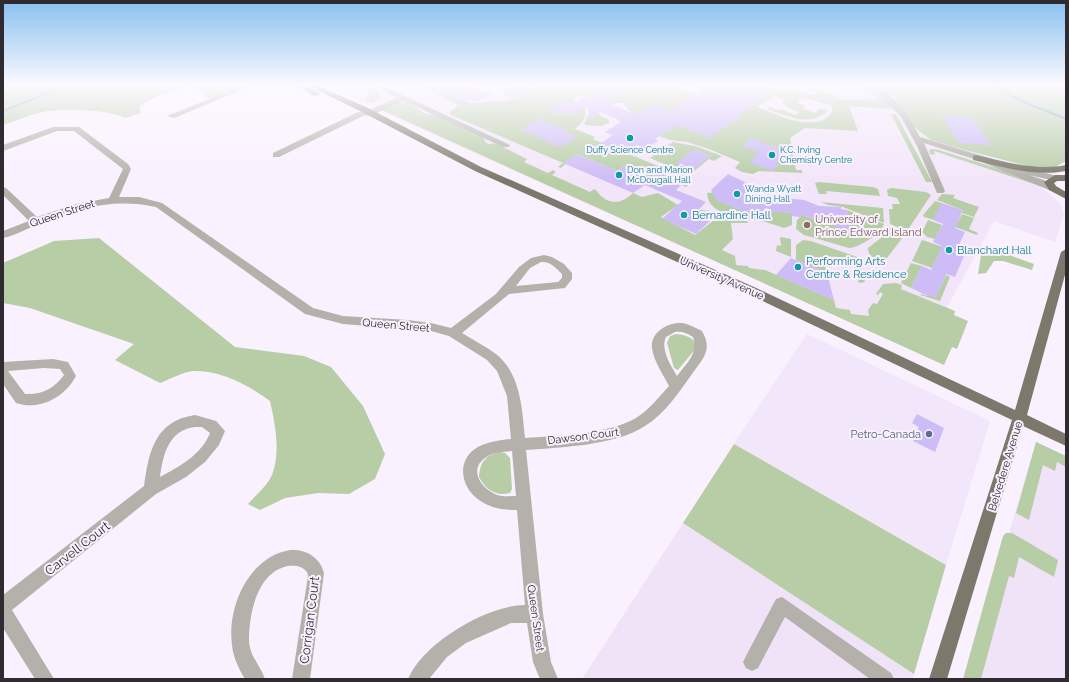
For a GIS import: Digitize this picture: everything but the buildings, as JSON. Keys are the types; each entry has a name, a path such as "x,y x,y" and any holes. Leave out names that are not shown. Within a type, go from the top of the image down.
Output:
{"main road":[{"name":"University Avenue","path":"374,117 478,169 750,290 1066,440"},
{"path":"976,158 1033,170 1052,171 1066,168"},
{"path":"1062,177 1049,182 1052,188 1066,198"},
{"name":"Belvedere Avenue","path":"938,679 1019,418 1066,252"}],"street":[{"path":"276,155 362,117"},
{"path":"441,117 506,145"},
{"path":"903,117 923,152 940,191"},
{"path":"3,148 56,129 76,129 127,169 113,199"},
{"path":"916,138 976,158 1041,182 1052,188"},
{"path":"923,152 931,148 949,149"},
{"path":"976,158 1062,177"},
{"path":"3,190 35,221"},
{"name":"Queen Street","path":"3,235 35,221 79,206 113,199 142,201 159,205 309,311 343,320 431,327 453,333 491,357 506,373 514,396 520,444 522,503 534,614 542,662 549,679"},
{"path":"453,333 506,291 520,272 535,260 546,258 557,263 567,273 567,279 561,285 506,291"},
{"name":"Dawson Court","path":"522,503 496,502 483,495 471,482 469,472 472,459 483,450 520,444 588,437 630,429 656,409 701,353 701,342 698,334 684,327 678,327 663,332 657,343 662,360 675,385"},
{"path":"3,367 54,364 64,365 70,376 62,386 48,397 32,400 21,399 3,374"},
{"name":"Carvell Court","path":"3,606 151,489 178,474 204,454 216,441 218,431 211,423 200,420 187,422 172,430 162,442 156,456 151,489"},
{"name":"Corrigan Court","path":"256,679 245,663 240,641 243,616 248,595 262,574 276,562 290,558 301,558 311,563 316,569 301,679"},
{"path":"752,662 782,605 885,679"},
{"path":"3,612 45,679"},
{"path":"417,679 441,651 460,637 481,626 511,614 534,614"}],"shaded area":[{"name":"University of Prince Edward Island","path":"394,117 953,117 1039,162 1024,180 1041,187 1060,203 1064,214 1055,242 994,221 943,315 926,356"},
{"path":"807,334 990,421 946,565 734,444"},
{"path":"1036,442 1066,456 1066,679 966,679"},
{"path":"683,523 914,674 912,679 582,679"}],"green space":[{"path":"3,117 26,117 3,125"},
{"path":"397,117 440,117 482,135 486,143 502,143 503,147 527,159 524,162 548,173 553,170 556,172 552,175 590,192 594,189 609,201 622,201 633,193 642,197 658,193 678,205 661,217 695,235 714,220 692,209 719,212 747,221 748,223 731,223 733,239 722,250 735,256 736,265 765,270 834,300 836,308 850,310 851,314 869,316 868,310 873,303 877,304 883,294 880,292 878,295 876,294 883,284 896,283 902,285 901,289 955,311 954,315 968,321 957,349 952,347 944,365"},
{"path":"455,117 585,117 581,124 575,129 595,137 593,139 602,143 692,180 686,187 674,181 659,181 668,173 660,170 651,177 624,166 617,171 577,154 561,168 558,167 563,163"},
{"path":"588,117 603,117 609,120 609,123 601,126 584,124"},
{"path":"623,117 783,117 809,123 819,121 827,117 853,117 858,131 805,128 790,138 796,170 802,170 802,173 759,171 753,174 742,172 735,168 740,162 709,149 687,142 670,140 617,120"},
{"path":"790,117 818,117 807,119"},
{"path":"892,117 897,117 932,182 926,182"},
{"path":"907,117 1066,117 1066,161 1055,167 1032,167 931,140 914,127"},
{"path":"673,142 695,146 722,156 714,161 709,159 689,175 650,158"},
{"path":"933,149 1024,177 1040,186 934,151 935,155 930,154 929,150"},
{"path":"819,182 873,187 878,189 880,196 826,191 827,194 819,194 815,183"},
{"path":"891,188 926,192 931,195 907,231 890,224 889,209 893,209 892,204 900,204 897,198 888,196 887,190"},
{"path":"718,192 719,201 762,219 771,210 792,213 792,225 784,228 762,221 737,217 720,211 709,201 707,193"},
{"path":"942,194 955,195 953,198 979,207 974,217 962,213 963,210 937,200"},
{"path":"935,201 942,203 934,220 924,217 923,215"},
{"path":"821,202 883,208 884,223 843,207 828,205"},
{"path":"847,210 884,224 879,232 869,240 858,246 849,248 804,235 796,229 797,220 802,215 821,222 834,224 837,230 851,232 849,225 851,225"},
{"path":"962,214 974,218 969,229 978,233 977,235 955,227"},
{"path":"928,220 942,225 935,239 927,237 922,232"},
{"path":"890,227 906,233 887,258 874,258 868,251 868,248 882,237"},
{"path":"780,237 791,239 791,257 776,251 777,245 781,246"},
{"path":"99,238 235,347 304,356 331,367 363,406 385,454 375,479 349,494 318,493 285,498 260,510 248,504 268,483 275,466 277,448 274,419 270,401 243,384 224,376 203,371 193,371 181,374 160,383 115,360 134,344 30,308 3,303 3,263 54,241"},
{"path":"803,240 811,241 857,257 865,282 859,283 853,263 838,262 837,257 823,256 827,273 796,260 796,245"},
{"path":"922,240 943,247 932,268 912,261"},
{"path":"982,249 993,249 1034,264 1032,270 1003,261 994,261 986,273 978,274"},
{"path":"911,263 922,266 911,288 901,283"},
{"path":"946,275 950,277 940,301 920,295 936,297"},
{"path":"676,334 689,337 694,341 697,347 678,370 674,368 667,343 670,336"},
{"path":"1036,442 1066,456 1066,467 1057,462 1055,471 1043,465 1029,520 1016,513"},
{"path":"734,444 946,565 914,674 683,523"},
{"path":"495,453 505,453 510,458 512,489 510,493 505,494 492,491 484,485 479,477 484,460"},
{"path":"1006,533 1012,533 1058,560 1054,577 1019,557 1014,578 1009,576 981,679 963,679 1003,536"}],"waterway":[{"path":"1061,117 1066,119"}],"place":[{"name":"Duffy Science Centre","path":"630,138"},
{"name":"K.C. Irving Chemistry Centre","path":"772,155"},
{"name":"Don and Marion McDougall Hall","path":"619,175"},
{"name":"Wanda Wyatt Dining Hall","path":"737,194"},
{"name":"Bernardine Hall","path":"684,215"},
{"name":"University of Prince Edward Island","path":"807,225"},
{"name":"Blanchard Hall","path":"949,250"},
{"name":"Performing Arts Centre & Residence","path":"798,267"},
{"name":"Petro-Canada","path":"929,434"}]}
